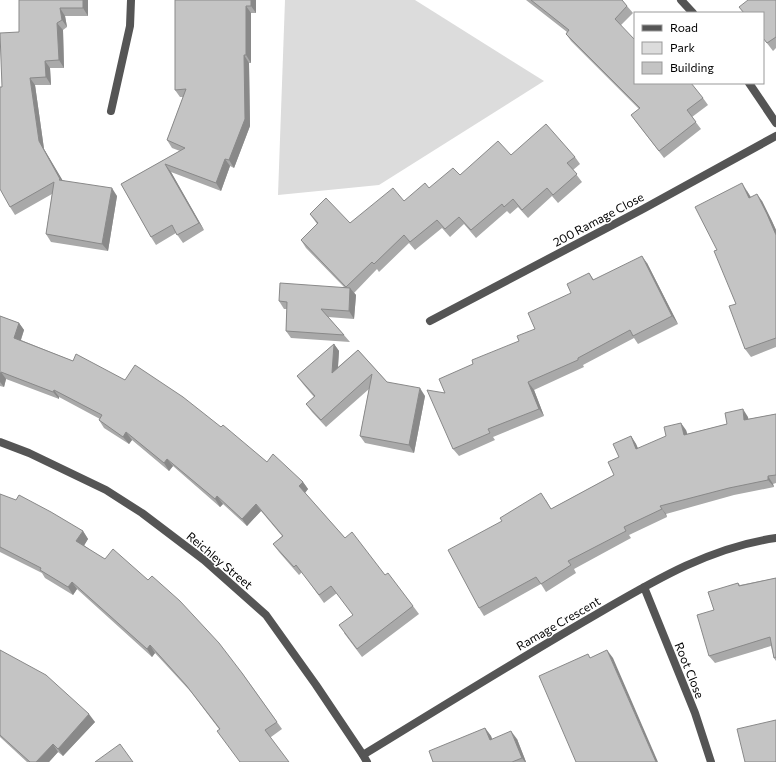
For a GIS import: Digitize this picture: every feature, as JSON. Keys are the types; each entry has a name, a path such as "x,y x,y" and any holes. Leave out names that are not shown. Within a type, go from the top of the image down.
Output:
{"street":[{"path":"111,111 130,26 131,0"},
{"path":"681,0 692,12"},
{"path":"750,84 776,123"},
{"name":"200 Ramage Close","path":"430,321 601,231 776,136"},
{"name":"Reichley Street","path":"0,442 29,452 106,490 142,513 204,560 266,615 316,685 365,758"},
{"name":"Ramage Crescent","path":"365,758 503,669 644,587 697,560 724,550 776,538"},
{"name":"Root Close","path":"644,587 695,713 711,762"}],"green space":[{"path":"285,0 415,0 544,81 379,185 278,195"}],"building":[{"path":"19,0 83,0 83,8 60,8 62,20 57,23 59,60 45,61 46,77 30,78 39,141 60,179 59,180 112,188 102,244 46,234 54,182 10,207 0,189 0,87 2,87 0,33 19,32"},
{"path":"175,0 251,0 251,6 246,6 246,55 244,55 245,119 229,160 225,159 216,183 165,164 199,223 177,235 172,225 151,237 121,184 185,148 167,140 186,89 175,90"},
{"path":"531,0 622,0 627,6 615,19 634,39 634,84 692,84 703,98 687,110 696,122 659,151 631,115 640,108 566,34 569,30"},
{"path":"748,0 776,0 776,37 767,43 764,39 764,12 743,12 739,7"},
{"path":"546,124 575,157 567,163 577,174 553,195 547,188 522,210 513,199 504,207 502,204 471,230 459,217 445,229 437,220 410,242 404,235 374,264 372,262 346,287 301,240 318,223 310,214 326,198 350,223 393,188 404,201 425,183 429,188 453,168 460,175 498,141 511,155"},
{"path":"742,183 749,198 757,194 776,235 776,338 745,349 729,306 736,304 714,251 717,250 695,207"},
{"path":"642,256 672,316 633,336 630,330 578,358 578,360 528,382 539,409 488,429 490,433 453,449 427,390 445,393 439,379 473,364 472,360 519,341 517,336 535,329 528,313 571,293 567,284 589,273 593,280"},
{"path":"280,283 350,288 349,311 321,309 344,335 286,331 287,302 279,301"},
{"path":"0,316 19,323 14,338 73,361 76,354 125,380 135,365 183,397 221,427 223,425 267,462 273,454 303,482 299,486 345,538 352,532 385,575 388,573 413,606 357,649 339,625 353,615 331,586 319,595 296,565 294,567 273,544 283,536 256,504 242,519 217,496 215,499 167,459 164,463 126,432 123,437 99,420 102,415 54,390 53,392 1,372 0,375"},
{"path":"334,344 332,373 358,350 387,382 420,388 409,445 360,436 372,374 321,420 306,404 315,396 297,376"},
{"path":"743,409 744,420 776,414 776,475 768,476 768,480 729,488 660,506 662,509 624,527 626,531 568,561 571,565 541,584 536,577 479,608 448,550 502,521 500,518 541,493 551,509 614,475 608,462 619,457 613,444 631,436 636,449 666,436 664,427 681,423 684,435 727,424 725,413"},
{"path":"0,494 16,500 19,495 83,531 76,541 105,559 113,549 148,580 152,576 180,601 219,643 277,722 265,730 289,762 240,762 217,731 220,729 186,685 150,645 147,649 72,582 68,587 40,570 41,568 0,547"},
{"path":"776,578 776,657 774,658 770,637 709,656 697,615 714,610 708,592 738,583 739,586"},
{"path":"0,650 46,675 89,714 58,749 53,744 36,762 30,762 0,735"},
{"path":"607,650 656,762 576,762 539,676 588,654 590,658"},
{"path":"776,720 776,762 745,762 737,729"},
{"path":"485,728 490,740 511,731 522,758 512,762 433,762 429,751"},
{"path":"120,744 133,762 95,762"}]}
